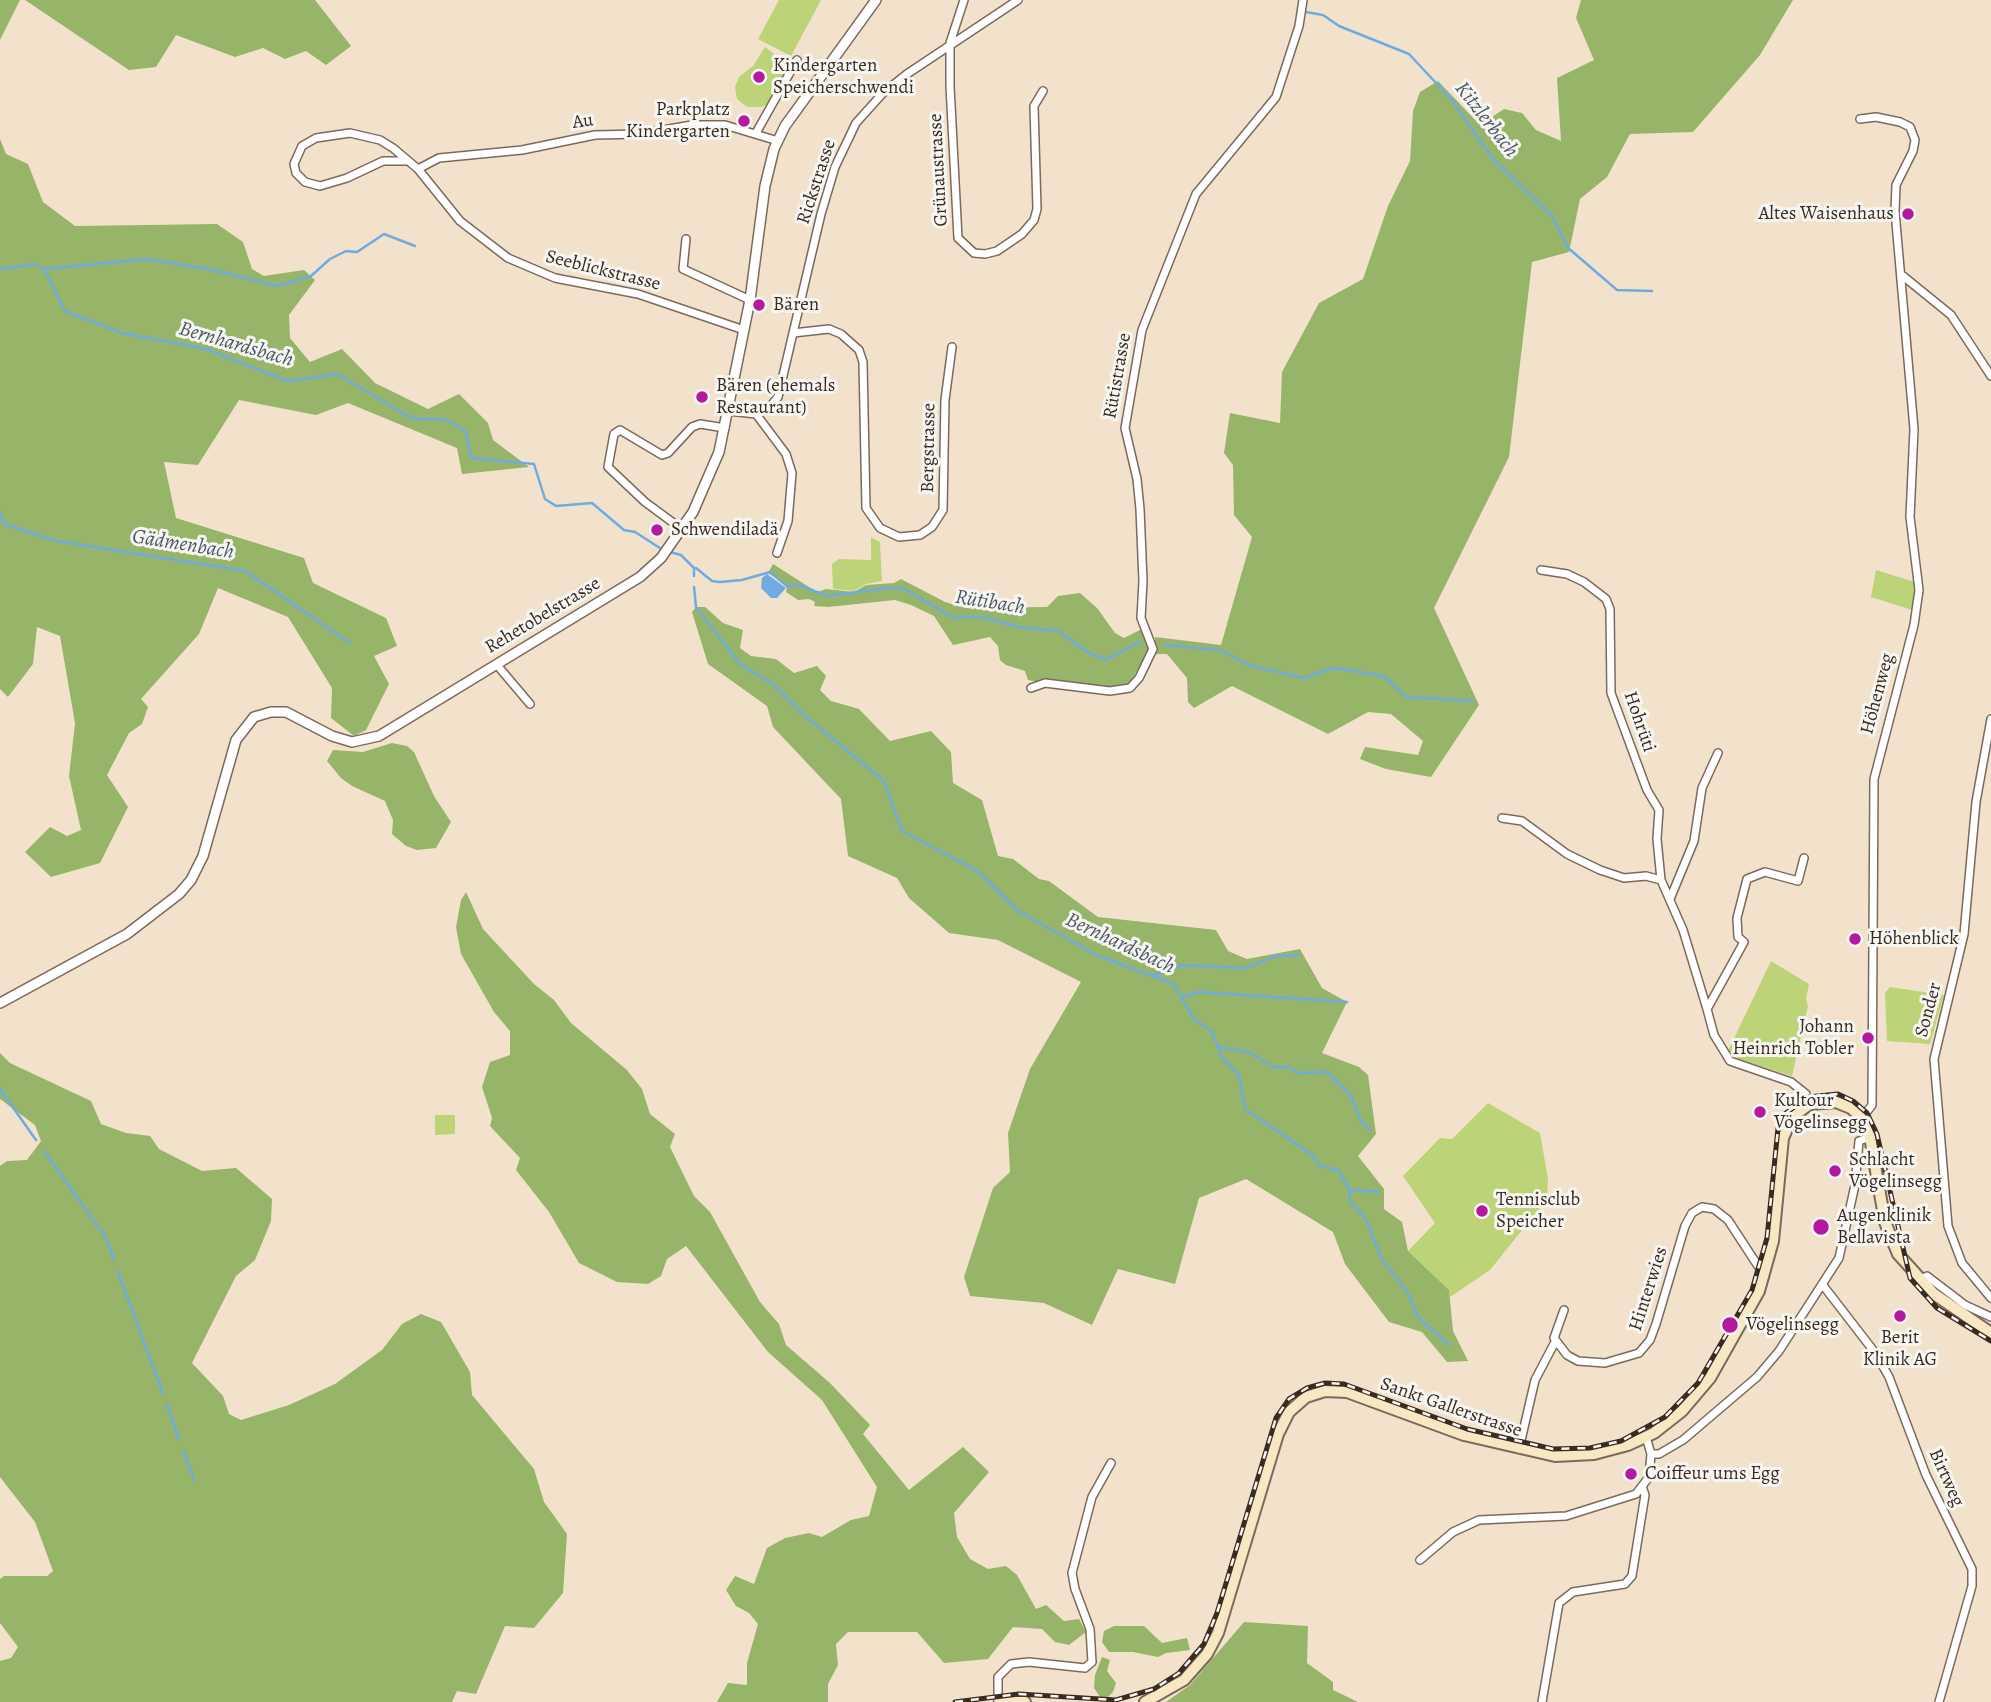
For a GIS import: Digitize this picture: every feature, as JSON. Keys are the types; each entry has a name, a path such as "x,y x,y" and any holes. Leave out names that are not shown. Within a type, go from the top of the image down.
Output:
{"main road":[{"path":"1810,1104 1836,1102 1850,1108 1861,1118 1870,1138 1889,1235 1898,1254 1920,1280 1952,1308 1991,1333"},
{"name":"Sankt Gallerstrasse","path":"1145,1702 1171,1690 1195,1669 1218,1633 1283,1422 1296,1404 1306,1397 1325,1391 1352,1393 1464,1435 1519,1450 1555,1456 1594,1454 1646,1437 1682,1411 1706,1384 1749,1311 1766,1269 1773,1241 1783,1138 1793,1116 1810,1104"},
{"path":"999,1702 1025,1702"}],"street":[{"name":"Rehetobelstrasse","path":"0,1003 127,934 179,894 191,880 203,856 236,740 254,717 271,712 286,712 342,739 365,741 394,728 640,578 662,558 683,530 713,469 725,428 750,300 765,186 778,141 876,0"},
{"path":"950,43 964,0"},
{"name":"Rickstrasse","path":"755,414 769,408 778,397 818,226 847,138 856,123 883,93 950,43 1018,0"},
{"name":"Rütistrasse","path":"1031,688 1045,684 1110,691 1130,688 1139,678 1153,649 1141,618 1143,581 1140,509 1137,479 1125,428 1142,330 1196,194 1276,97 1295,40 1303,0"},
{"name":"Grünaustrasse","path":"950,43 958,238 974,253 997,251 1022,234 1034,220 1037,209 1034,106 1043,91"},
{"path":"756,134 797,60"},
{"name":"Höhenweg","path":"1860,119 1876,117 1900,122 1910,127 1915,141 1896,186 1895,211 1903,276 1914,429 1910,517 1919,590 1914,625 1874,779 1872,1105 1861,1118"},
{"name":"Au","path":"418,169 439,158 522,150 595,135 640,134 692,125 724,125 778,141"},
{"name":"Seeblickstrasse","path":"408,161 383,161 347,178 320,186 305,182 296,173 294,164 296,153 309,141 350,133 380,140 408,161 418,169 460,221 508,258 555,278 638,294 744,330"},
{"path":"686,239 683,270 750,300"},
{"path":"1903,276 1951,314 1991,376"},
{"name":"Bergstrasse","path":"793,333 829,329 841,334 859,350 863,362 866,508 880,528 899,537 920,536 932,527 943,510 945,400 952,347"},
{"path":"729,411 755,414 786,454 792,473 788,521 777,553"},
{"path":"683,530 645,502 608,467 614,434 620,430 662,454 668,453 692,427 700,424 725,428"},
{"name":"Hohrüti","path":"1541,570 1567,574 1584,582 1605,599 1610,609 1611,692 1647,790 1661,816 1657,839 1661,880 1683,930 1714,1035 1730,1062 1791,1082 1805,1094 1810,1104"},
{"path":"497,665 530,704"},
{"name":"Sonder","path":"1991,719 1976,802 1965,934 1934,1059 1948,1226 1965,1268 1991,1298"},
{"path":"1670,900 1694,841 1702,788 1718,753"},
{"path":"1502,818 1522,821 1567,854 1600,870 1624,878 1646,876 1661,880"},
{"path":"1707,1009 1744,942 1738,937 1737,918 1747,879 1765,872 1798,881 1804,858"},
{"path":"1651,1454 1660,1454 1683,1440 1757,1377 1779,1351 1839,1258 1855,1185 1859,1141 1870,1138"},
{"name":"Hinterwies","path":"1555,1342 1567,1355 1591,1362 1623,1360 1646,1347 1657,1324 1685,1226 1692,1213 1702,1206 1714,1209 1728,1220 1758,1266 1766,1269"},
{"path":"1920,1280 1927,1276 1965,1305 1991,1317"},
{"name":"Birtweg","path":"1822,1284 1876,1354 1889,1377 1926,1475 1972,1569 1972,1586 1939,1702"},
{"path":"1519,1450 1535,1380 1555,1342 1564,1310"},
{"path":"1420,1560 1453,1532 1479,1520 1566,1516 1629,1498 1643,1489 1649,1477 1651,1454 1646,1437"},
{"path":"999,1702 998,1677 1011,1664 1029,1662 1085,1668 1092,1662 1090,1629 1072,1573 1092,1497 1111,1463"},
{"path":"1542,1702 1559,1603 1573,1592 1625,1584 1632,1576 1645,1495 1643,1489"}],"green space":[{"path":"0,0 20,0 0,40"},
{"path":"25,0 315,0 351,46 326,65 306,51 285,59 263,48 235,57 176,35 156,67 129,70"},
{"path":"779,0 821,0 791,56 758,39"},
{"path":"1581,0 1793,0 1760,55 1693,132 1630,134 1607,177 1580,199 1569,252 1532,262 1509,457 1434,608 1479,705 1431,777 1386,769 1360,759 1365,747 1418,755 1423,741 1391,714 1368,712 1328,734 1232,686 1194,708 1188,702 1187,678 1167,654 1155,654 1155,637 1221,645 1252,537 1234,515 1233,465 1224,453 1230,413 1280,423 1282,372 1319,303 1363,279 1388,206 1410,161 1413,111 1420,92 1438,81 1480,125 1504,109 1522,113 1536,130 1561,141 1557,78 1594,60 1576,18"},
{"path":"765,47 773,53 786,73 769,103 762,107 747,107 737,99 735,87 739,77 753,66"},
{"path":"0,139 6,154 28,164 43,202 75,226 217,224 243,242 252,269 264,276 304,270 315,280 289,315 290,338 310,362 342,349 375,383 428,409 459,394 488,423 493,440 529,467 462,474 457,448 348,403 316,415 239,400 198,465 164,462 176,518 304,558 313,583 386,618 397,646 374,656 389,684 366,730 354,736 331,718 332,688 288,617 218,588 199,634 141,699 148,707 142,724 129,733 107,775 128,807 100,863 51,877 25,852 50,827 67,836 81,830 69,776 75,723 60,636 37,627 33,664 8,697 0,689"},
{"path":"871,537 880,542 882,581 866,584 854,591 833,589 832,564 839,559 871,560"},
{"path":"773,564 817,592 826,589 854,592 866,585 894,583 901,579 945,602 966,608 1047,607 1058,596 1080,593 1097,608 1115,633 1124,638 1142,629 1150,643 1149,650 1128,686 1111,689 1028,680 1025,671 1006,665 1000,660 998,646 990,637 953,645 934,616 895,600 814,606 815,602 809,599 798,600 786,592 784,583 768,573"},
{"path":"1876,570 1918,583 1915,611 1871,597"},
{"path":"696,607 705,607 723,623 743,630 740,648 751,656 776,659 794,673 817,666 826,676 820,690 831,701 859,709 890,741 931,731 951,752 953,783 982,800 998,856 1013,859 1039,879 1049,881 1098,917 1216,930 1228,951 1247,959 1300,949 1322,988 1347,1002 1322,1053 1359,1067 1368,1075 1376,1134 1358,1156 1384,1189 1384,1209 1402,1222 1408,1251 1449,1290 1453,1331 1468,1361 1447,1362 1422,1332 1389,1322 1345,1264 1333,1232 1246,1179 1199,1198 1175,1284 1118,1269 1092,1325 1044,1303 970,1296 964,1277 993,1188 1010,1172 1008,1133 1030,1069 1081,982 998,940 949,933 909,898 897,878 848,856 841,799 773,727 767,706 708,664 692,612"},
{"path":"392,743 407,746 414,752 434,796 451,822 436,848 417,850 406,846 392,834 393,820 385,801 352,786 341,778 327,761 333,750 363,752"},
{"path":"466,892 483,929 534,984 554,1000 571,1023 627,1070 642,1089 650,1114 675,1134 670,1147 694,1196 710,1212 760,1302 779,1324 786,1345 830,1383 870,1425 863,1434 909,1490 963,1447 989,1472 954,1513 957,1537 970,1559 988,1569 1006,1566 1017,1575 1036,1609 1046,1605 1064,1621 1079,1619 1086,1632 1069,1645 1055,1642 1042,1629 1013,1627 988,1659 944,1663 917,1632 848,1632 836,1644 838,1665 828,1684 828,1702 717,1702 728,1683 747,1685 747,1663 758,1624 749,1613 736,1606 726,1590 735,1576 754,1584 767,1548 785,1538 809,1533 822,1537 851,1520 869,1516 877,1487 822,1400 768,1352 686,1246 667,1259 661,1276 648,1284 617,1282 579,1263 549,1212 516,1170 520,1158 490,1126 492,1118 482,1087 490,1062 510,1055 510,1031 494,1012 461,954 456,927 461,900"},
{"path":"1771,961 1809,984 1806,999 1808,1006 1792,1076 1739,1059 1728,1051"},
{"path":"1890,987 1944,995 1930,1044 1887,1041 1885,993"},
{"path":"0,1053 10,1063 91,1101 101,1124 126,1133 150,1136 159,1149 202,1171 236,1168 272,1199 271,1221 255,1260 236,1276 192,1363 223,1396 229,1414 241,1420 289,1405 335,1384 382,1350 402,1324 421,1314 441,1322 470,1372 472,1395 534,1469 544,1502 567,1534 563,1593 534,1628 505,1626 476,1694 457,1691 452,1702 0,1702 0,1661 11,1658 18,1647 0,1623 0,1579 4,1576 47,1576 53,1571 35,1522 0,1477 0,1166 7,1161 27,1160 41,1141 35,1125 0,1099"},
{"name":"Tennisclub Speicher","path":"1488,1103 1540,1133 1548,1179 1547,1199 1490,1270 1450,1297 1449,1290 1408,1251 1435,1223 1403,1176 1440,1138 1452,1139"},
{"path":"435,1115 455,1115 455,1134 435,1135"},
{"path":"1244,1622 1308,1626 1307,1663 1333,1682 1333,1690 1358,1702 1166,1702 1190,1685"},
{"path":"1114,1626 1144,1626 1162,1643 1187,1638 1190,1650 1166,1653 1158,1657 1133,1652 1109,1652 1102,1642 1104,1631"},
{"path":"1102,1657 1110,1660 1107,1671 1116,1683 1113,1692 1106,1699 1100,1697 1094,1688 1095,1675"}],"water":[{"path":"767,574 786,588 777,598 771,598 761,588 762,578"}],"waterway":[{"name":"Kitzlerbach","path":"1306,12 1323,15 1339,26 1409,54 1451,99 1493,159 1553,217 1567,247 1617,290 1652,291"},
{"path":"46,269 146,259 208,269 278,286 311,276 330,259 346,251 357,252 384,234 415,246"},
{"name":"Bernhardsbach","path":"0,269 35,264 44,269 65,311 122,333 206,349 288,381 337,374 413,419 444,419 466,431 471,458 534,464 545,499 556,506 592,503 624,530 635,532 663,550"},
{"name":"Gädmenbach","path":"0,513 4,524 57,541 245,571 350,643"},
{"name":"Bernhardsbach","path":"670,552 681,555 694,568 694,576"},
{"name":"Rütibach","path":"696,568 712,581 720,582 742,580 770,572 788,587 797,584 827,596 888,588 905,589 952,617 983,617 1018,627 1059,631 1087,652 1106,660 1140,642"},
{"name":"Bernhardsbach","path":"694,587 696,607 740,664 773,684 804,715 884,781 902,831 979,872 1017,910 1096,955 1174,984 1193,1018 1211,1031 1223,1059 1239,1075 1245,1109 1314,1156 1319,1165 1339,1171 1349,1190 1350,1201 1367,1221 1381,1258 1408,1293 1418,1317 1449,1345"},
{"name":"Rütibach","path":"1165,645 1220,650 1251,666 1304,678 1334,668 1384,676 1406,697 1473,701"},
{"path":"1152,976 1183,965 1244,968 1278,956 1299,955"},
{"path":"1181,997 1199,992 1347,1002"},
{"path":"1219,1047 1248,1052 1274,1067 1290,1067 1297,1073 1327,1072 1351,1096 1361,1121 1370,1130"},
{"path":"0,1089 36,1140"},
{"path":"44,1151 106,1238 114,1259"},
{"path":"1351,1190 1379,1192"},
{"path":"118,1272 163,1394"},
{"path":"167,1404 179,1439"},
{"path":"184,1452 194,1480"}],"railway":[{"path":"955,1702 1019,1694 1116,1700 1154,1689 1179,1673 1204,1644 1217,1613 1276,1418 1289,1399 1307,1388 1325,1383 1344,1384 1467,1429 1553,1449 1590,1448 1621,1441 1665,1417 1698,1383 1752,1290 1767,1238 1778,1128 1786,1113 1808,1097 1838,1094 1853,1101 1867,1113 1877,1134 1910,1278 1937,1308 1991,1341"}],"place":[{"name":"Kindergarten Speicherschwendi","path":"759,77"},
{"name":"Parkplatz Kindergarten","path":"744,121"},
{"name":"Altes Waisenhaus","path":"1908,214"},
{"name":"Bären","path":"759,305"},
{"name":"Bären (ehemals Restaurant)","path":"702,397"},
{"name":"Schwendiladä","path":"657,530"},
{"name":"Höhenblick","path":"1855,939"},
{"name":"Johann Heinrich Tobler","path":"1868,1038"},
{"name":"Kultour Vögelinsegg","path":"1760,1112"},
{"name":"Schlacht Vögelinsegg","path":"1835,1171"},
{"name":"Tennisclub Speicher","path":"1482,1211"},
{"name":"Augenklinik Bellavista","path":"1821,1227"},
{"name":"Berit Klinik AG","path":"1900,1316"},
{"name":"Vögelinsegg","path":"1730,1325"},
{"name":"Coiffeur ums Egg","path":"1631,1474"}]}
